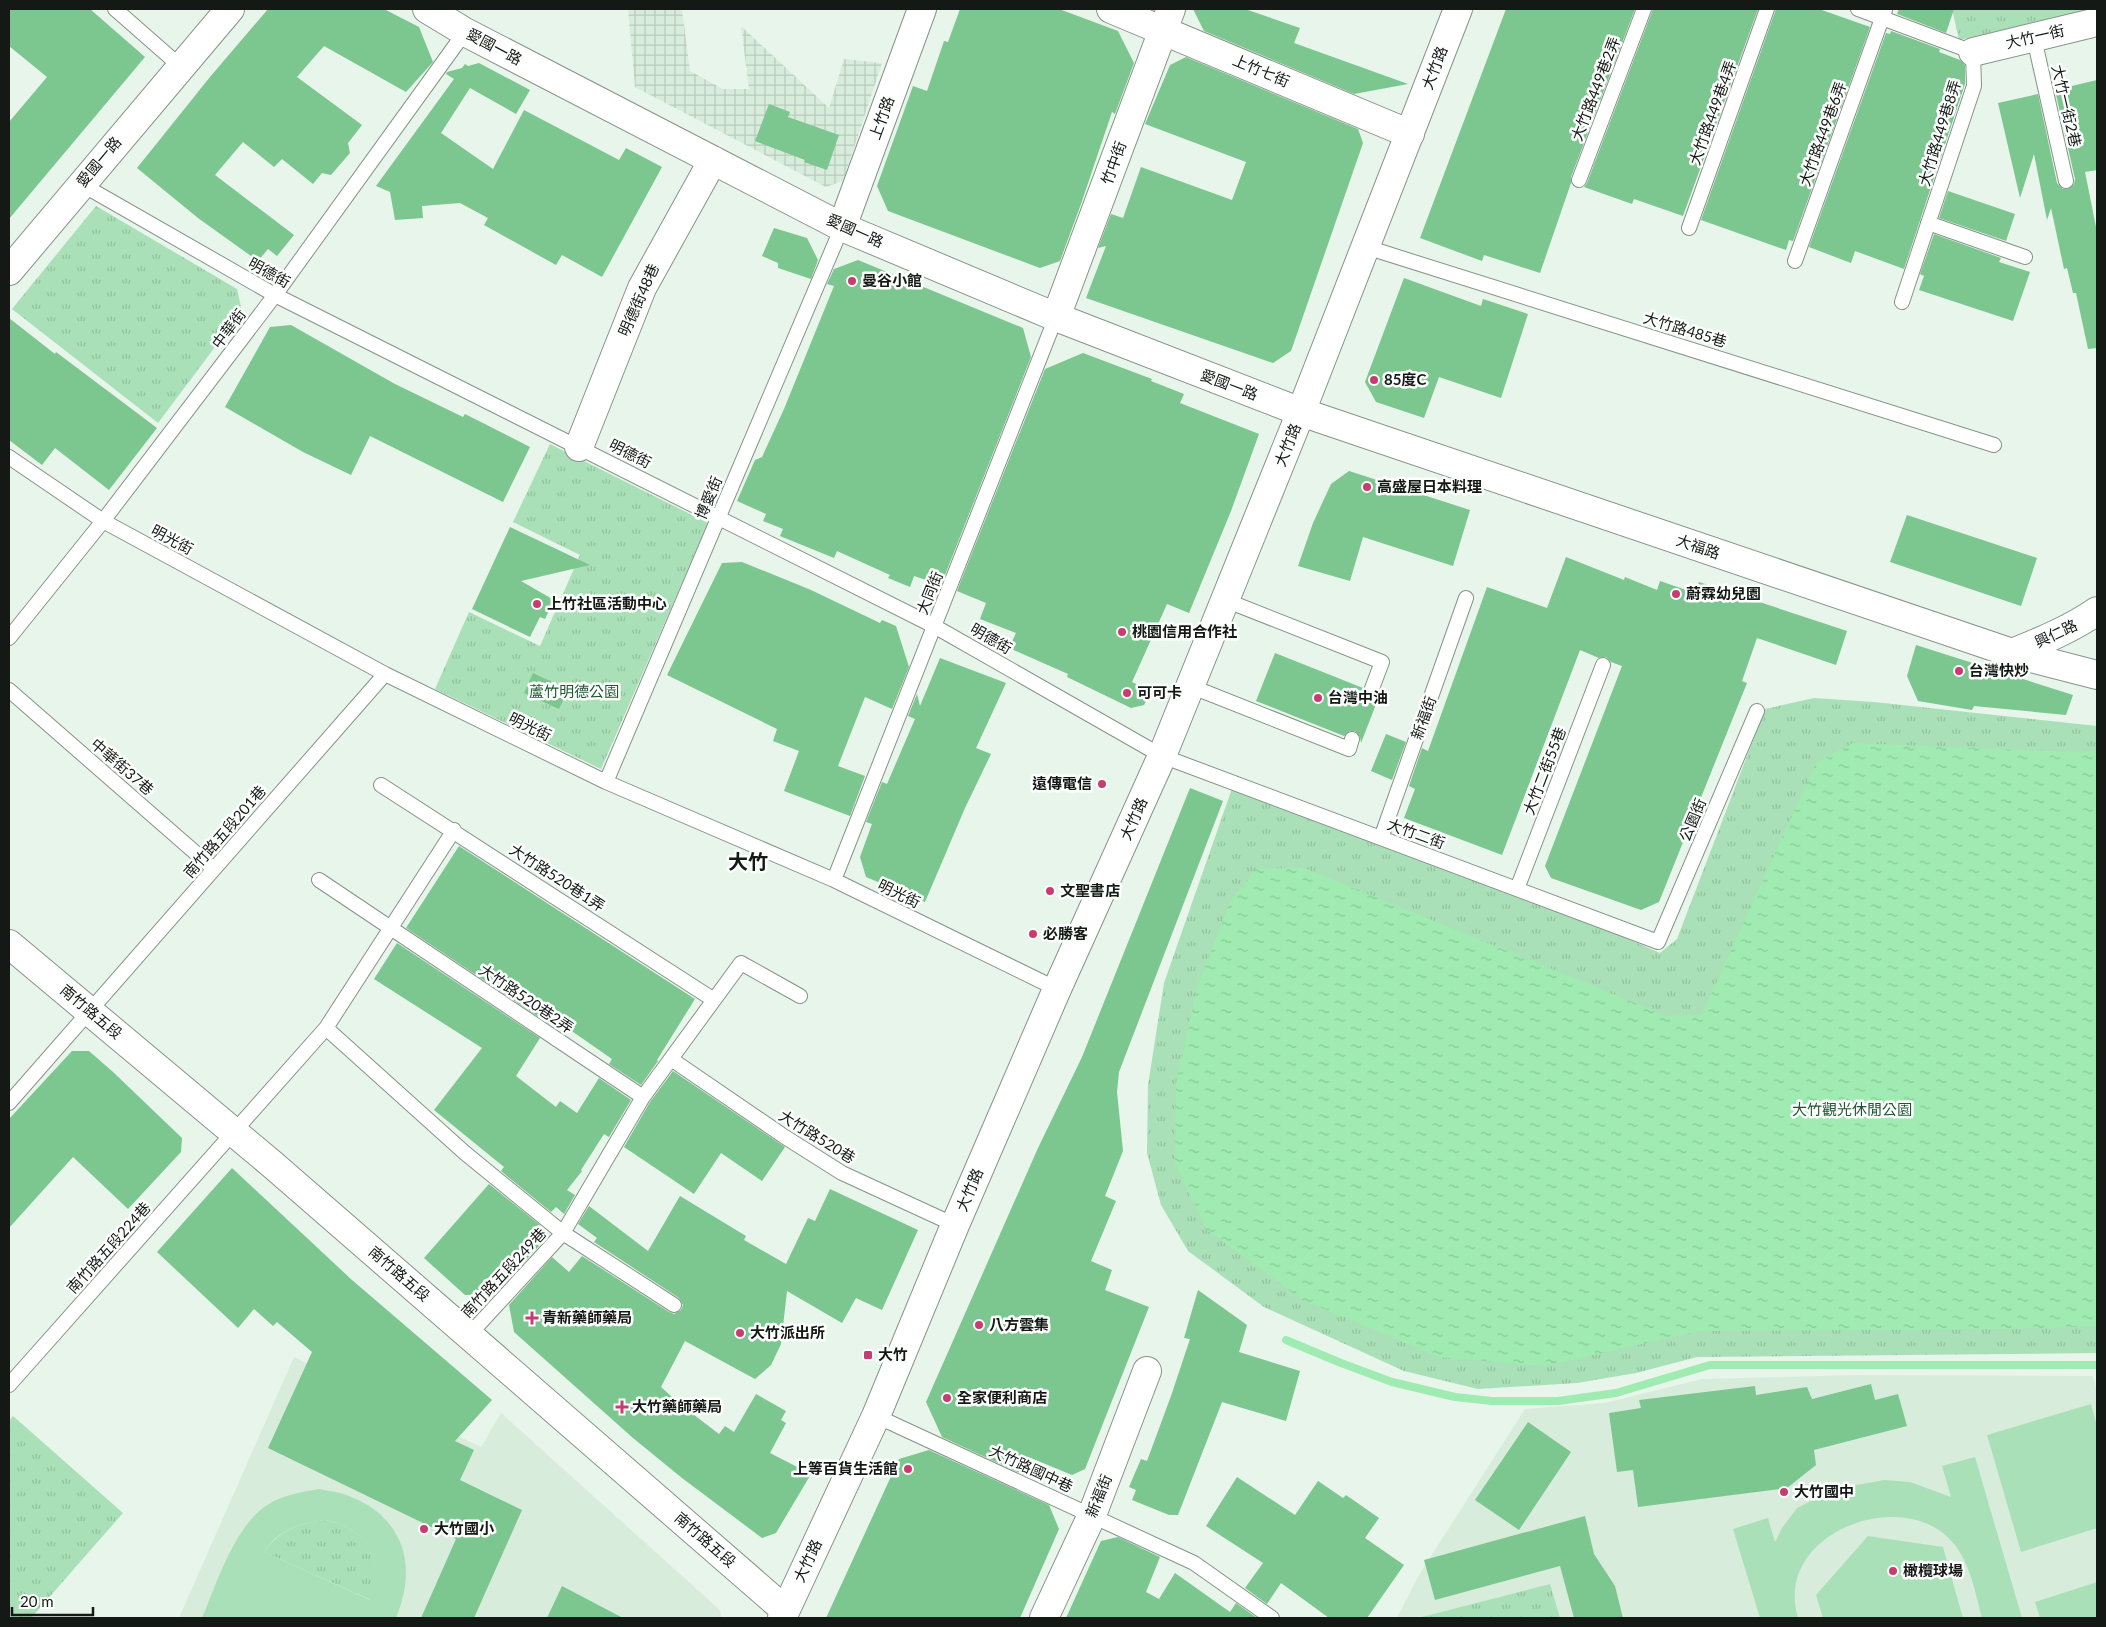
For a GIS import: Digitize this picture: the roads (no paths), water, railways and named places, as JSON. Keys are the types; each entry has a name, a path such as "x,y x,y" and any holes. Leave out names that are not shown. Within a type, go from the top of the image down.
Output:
{"street":[{"name":"愛國一路","path":"11,264 230,9"},
{"name":"愛國一路","path":"427,9 465,32 842,227 1056,317 1301,412"},
{"name":"上竹路","path":"842,227 922,9"},
{"name":"上竹七街","path":"1111,9 1167,20 1410,134"},
{"name":"大竹路","path":"784,1614 876,1416 955,1225 1057,989 1162,756 1301,412 1458,9"},
{"name":"竹中街","path":"1056,317 1167,20"},
{"name":"大竹一街","path":"1973,52 2097,22"},
{"name":"明德街48巷","path":"579,446 642,288 713,160"},
{"name":"大福路","path":"1301,412 2012,652 2097,674"},
{"name":"興仁路","path":"2012,652 2074,625 2097,611"},
{"name":"南竹路五段","path":"9,944 233,1132 469,1335 784,1614"},
{"name":"新福街","path":"1044,1618 1092,1516 1147,1371"}],"lane":[{"path":"115,9 180,66"},
{"name":"大竹路449巷2弄","path":"1579,180 1644,9"},
{"name":"大竹路449巷4弄","path":"1689,228 1767,9"},
{"path":"1858,9 1884,13 1973,52"},
{"name":"大竹路449巷6弄","path":"1795,261 1884,13"},
{"name":"中華街","path":"9,638 103,521 275,295 465,32"},
{"name":"大竹一街2巷","path":"2034,38 2066,181"},
{"name":"大竹路449巷8弄","path":"1902,302 1974,86 1973,52"},
{"name":"明德街","path":"81,184 275,295 579,446 934,626 1162,756"},
{"path":"1928,223 2025,257"},
{"name":"博愛街","path":"606,782 842,227"},
{"name":"大竹路485巷","path":"1366,247 1994,445"},
{"name":"大同街","path":"834,880 1056,317"},
{"name":"明光街","path":"9,457 103,521 385,674 606,782 834,880 1057,989"},
{"name":"新福街","path":"1381,838 1466,598"},
{"path":"1225,600 1382,662 1371,691"},
{"name":"大竹二街55巷","path":"1518,889 1603,664"},
{"name":"南竹路五段201巷","path":"9,1103 385,674"},
{"path":"1190,686 1349,749 1352,739"},
{"name":"中華街37巷","path":"9,690 214,869"},
{"name":"公園街","path":"1658,942 1757,710"},
{"name":"大竹二街","path":"1162,756 1658,942"},
{"name":"大竹路520巷1弄","path":"381,784 714,1000"},
{"path":"233,1132 326,1028 454,830"},
{"name":"大竹路520巷2弄","path":"320,880 643,1097"},
{"path":"563,1233 643,1097 742,963 800,996"},
{"path":"326,1028 466,1153 563,1233 674,1305"},
{"name":"大竹路520巷","path":"671,1059 785,1138 842,1174 955,1225"},
{"name":"南竹路五段224巷","path":"9,1385 233,1132"},
{"name":"南竹路五段249巷","path":"469,1335 563,1233"},
{"name":"大竹路國中巷","path":"876,1416 1194,1564 1272,1618"}],"water":[{"name":"大竹觀光休閒公園","path":"1853,743 2097,753 2097,1326 2010,1329 1699,1331 1545,1366 1438,1357 1303,1300 1207,1230 1175,1163 1176,1083 1197,988 1230,902 1256,869 1302,867 1667,1016 1702,1014 1816,763"}],"waterway":[{"path":"1286,1340 1392,1382 1455,1397 1492,1401 1558,1401 1616,1393 1710,1365 2097,1365"}],"place":[{"name":"曼谷小館","path":"852,281"},
{"name":"85度C","path":"1374,380"},
{"name":"高盛屋日本料理","path":"1367,487"},
{"name":"蔚霖幼兒園","path":"1676,594"},
{"name":"上竹社區活動中心","path":"537,604"},
{"name":"桃園信用合作社","path":"1122,632"},
{"name":"台灣快炒","path":"1959,671"},
{"name":"可可卡","path":"1127,693"},
{"name":"台灣中油","path":"1318,698"},
{"name":"遠傳電信","path":"1102,784"},
{"name":"文聖書店","path":"1050,891"},
{"name":"必勝客","path":"1033,934"},
{"name":"青新藥師藥局","path":"532,1318"},
{"name":"八方雲集","path":"979,1325"},
{"name":"大竹派出所","path":"740,1333"},
{"name":"大竹","path":"868,1355"},
{"name":"全家便利商店","path":"947,1398"},
{"name":"大竹藥師藥局","path":"622,1407"},
{"name":"上等百貨生活館","path":"908,1469"},
{"name":"大竹國中","path":"1784,1492"},
{"name":"大竹國小","path":"424,1529"},
{"name":"橄欖球場","path":"1893,1571"}],"district":[{"name":"大竹","path":"748,862"}],"park label":[{"name":"蘆竹明德公園","path":"574,692"}]}
